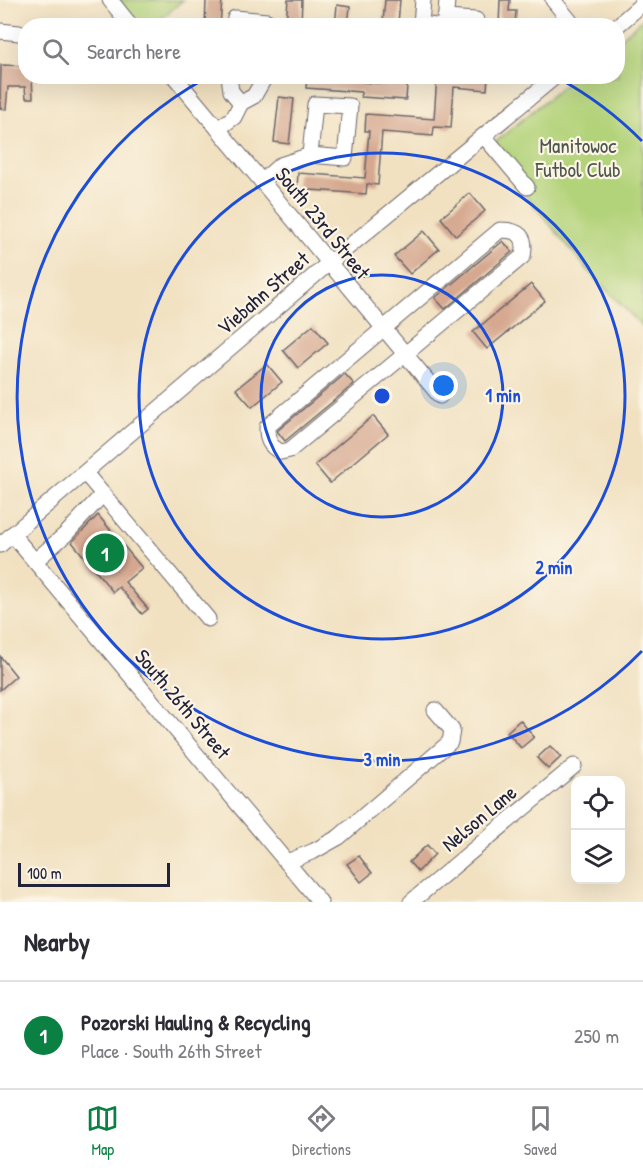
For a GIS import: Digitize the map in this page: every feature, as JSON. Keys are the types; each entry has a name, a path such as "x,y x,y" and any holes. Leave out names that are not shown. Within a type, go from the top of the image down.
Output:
{"street":[{"path":"110,0 125,18"},
{"path":"422,18 423,0"},
{"path":"443,18 447,0"},
{"path":"553,0 568,18"},
{"path":"625,19 643,3"},
{"path":"0,31 18,33"},
{"name":"South 23rd Street","path":"181,84 440,396"},
{"path":"230,84 231,92 241,103"},
{"path":"218,129 234,117 241,103 254,96 261,84"},
{"name":"Viebahn Street","path":"0,544 329,263 546,84"},
{"path":"484,136 527,187"},
{"path":"262,181 280,165 310,155"},
{"path":"500,230 513,230 521,236 525,246 524,256 290,450 280,452 272,447 267,439 267,427 384,329 500,230"},
{"path":"85,473 208,619"},
{"path":"36,561 66,534 102,495"},
{"name":"South 26th Street","path":"12,534 320,902"},
{"path":"287,862 339,837 450,742 452,730 435,710"},
{"name":"Nelson Lane","path":"411,902 574,766"}],"green space":[{"path":"119,0 183,0 162,18 134,18"},
{"name":"Manitowoc Futbol Club","path":"643,19 643,327 594,277 487,149 566,84 625,84 625,34"}],"building":[{"path":"206,0 222,0 221,18 205,18"},
{"path":"288,0 302,0 301,18 286,18"},
{"path":"385,0 400,0 398,18 383,18"},
{"path":"500,0 510,0 509,11 516,11 516,18 499,18"},
{"path":"337,5 350,7 349,18 336,18"},
{"path":"1,65 18,66 18,84 32,84 33,98 26,98 25,87 8,87 6,109 0,108"},
{"path":"306,84 407,85 406,100 361,97 361,92 306,88"},
{"path":"436,84 487,84 487,90 454,87 451,128 434,127 433,136 382,132 378,185 367,184 366,194 297,189 298,173 365,178 369,131 365,131 366,114 434,119"},
{"path":"279,97 294,99 289,144 274,142"},
{"path":"470,193 485,211 456,236 441,218"},
{"path":"424,231 439,249 410,274 394,256"},
{"path":"503,241 512,252 445,309 435,298"},
{"path":"531,284 545,301 487,349 473,332"},
{"path":"313,325 328,343 298,368 283,350"},
{"path":"267,364 282,382 252,407 236,389"},
{"path":"345,374 354,384 285,441 277,431"},
{"path":"373,416 388,434 330,483 315,465"},
{"path":"98,515 142,568 125,582 148,609 142,614 119,587 113,592 72,542"},
{"path":"0,656 16,676 0,690"},
{"path":"520,720 534,737 521,748 507,732"},
{"path":"550,746 561,757 548,769 537,758"},
{"path":"427,845 435,854 418,872 409,862"},
{"path":"359,856 372,873 361,882 347,864"}],"place":[{"name":"Pozorski Hauling & Recycling","path":"105,553"}]}
